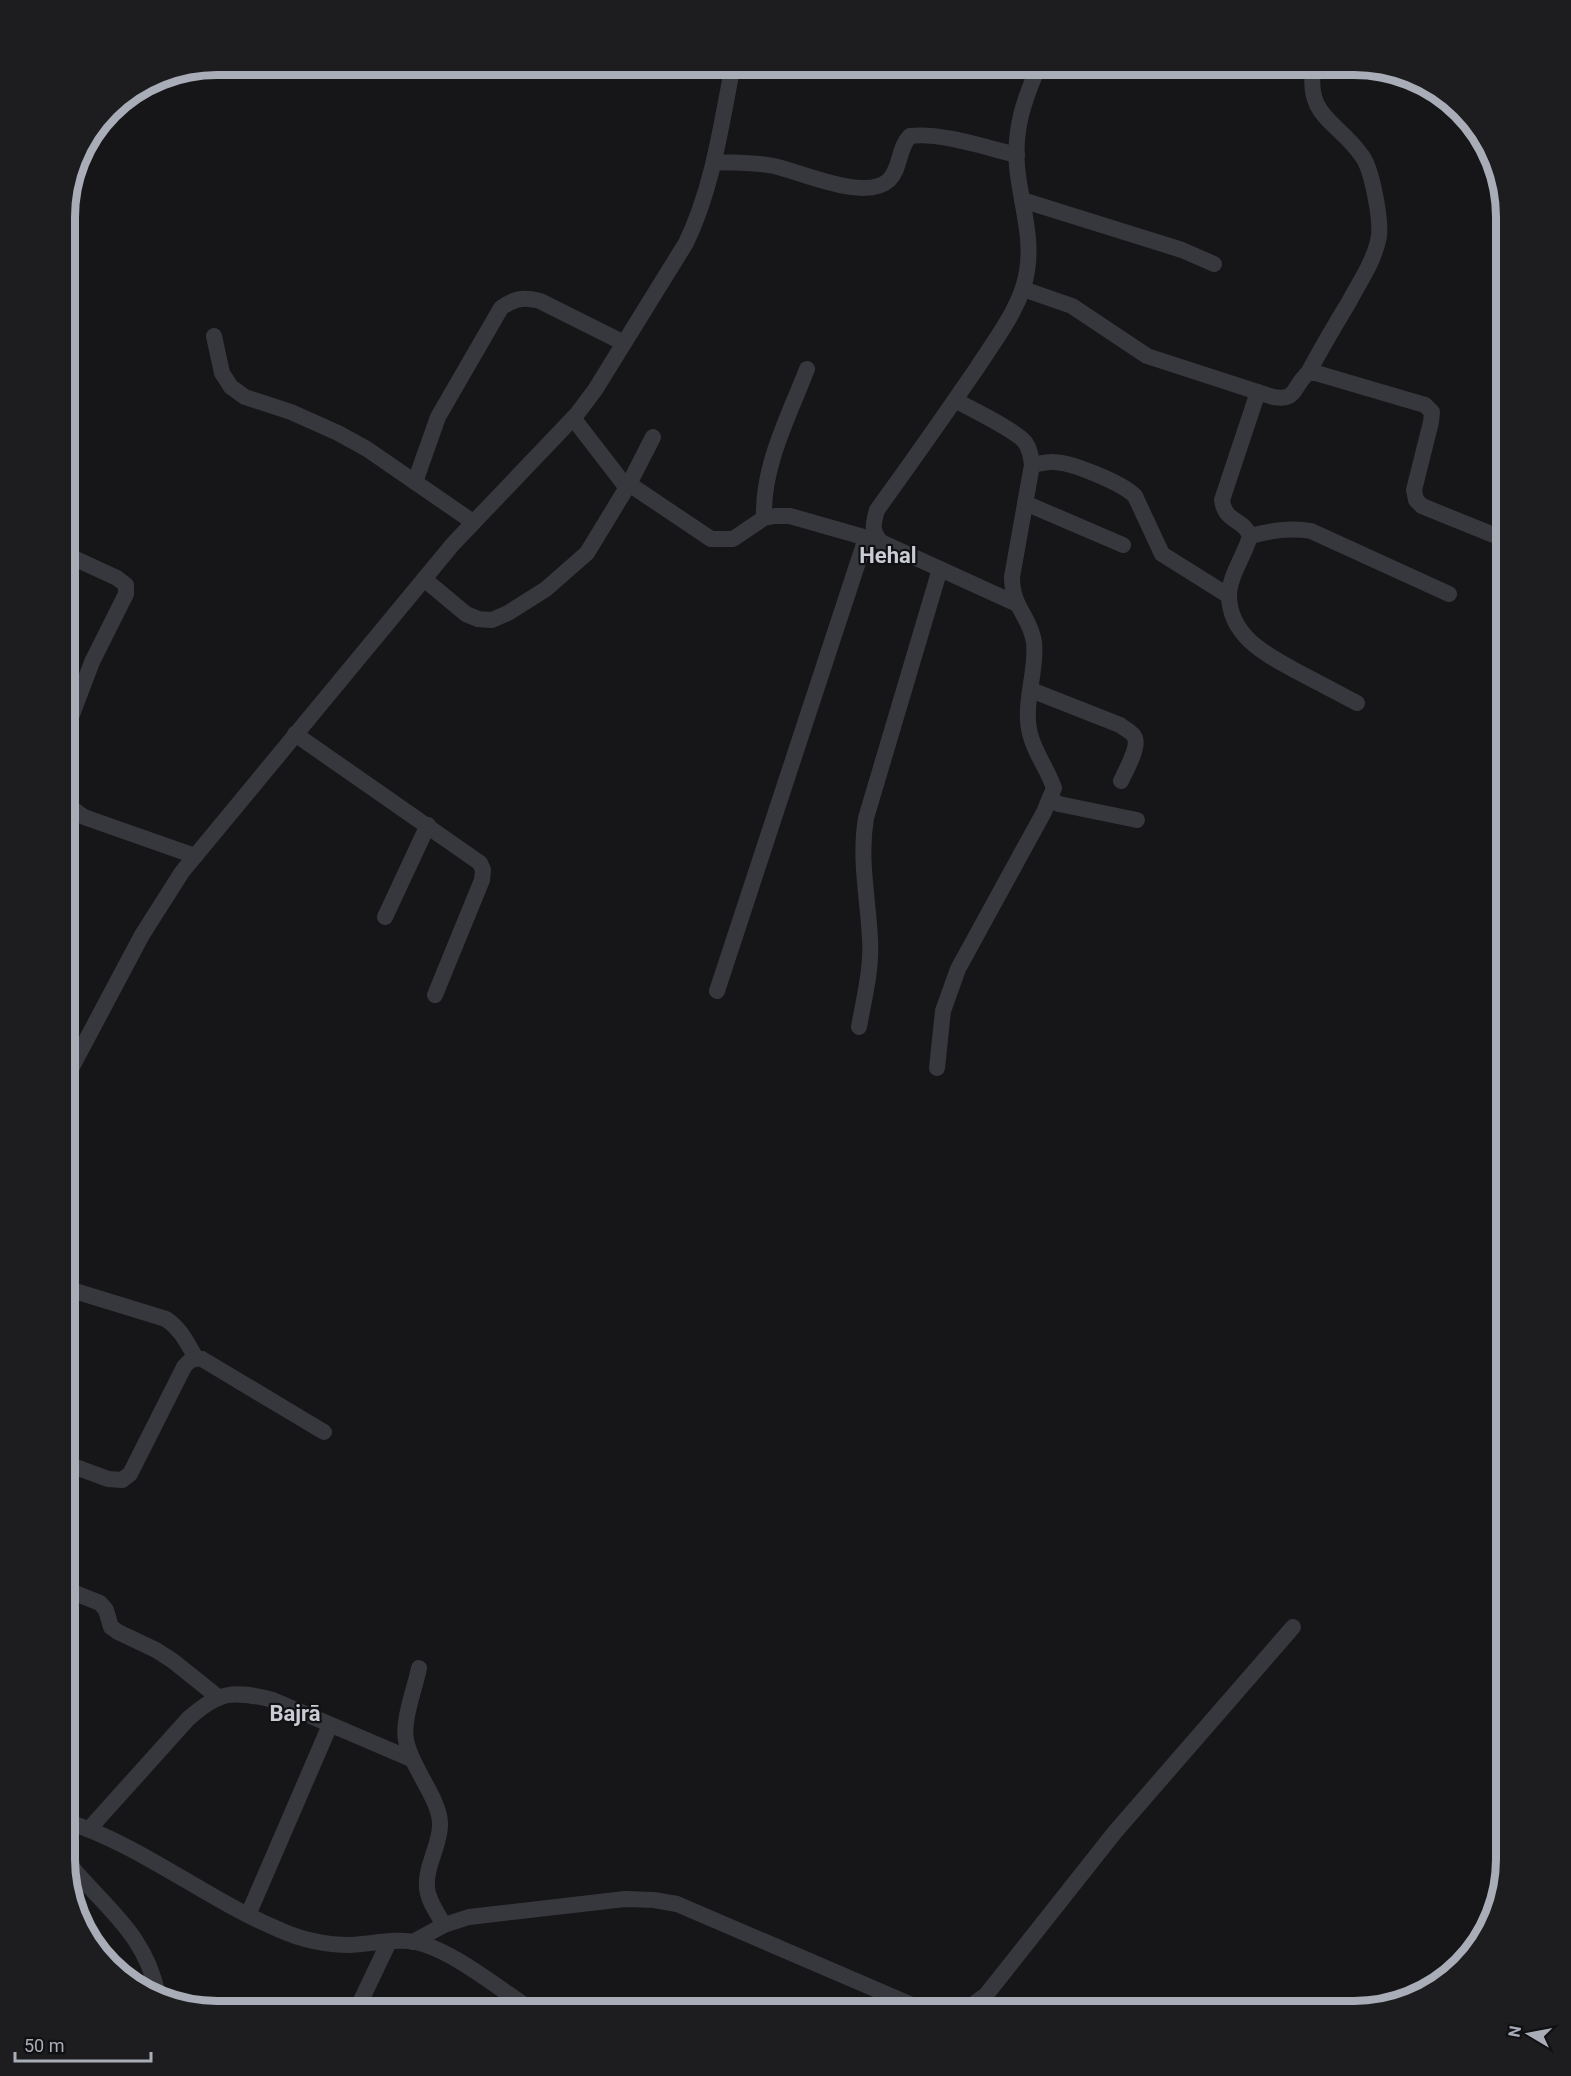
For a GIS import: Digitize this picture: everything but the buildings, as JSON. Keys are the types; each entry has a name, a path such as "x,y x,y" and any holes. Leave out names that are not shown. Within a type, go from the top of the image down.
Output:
{"street":[{"path":"75,1061 142,935 182,872 424,579 473,522 573,418 595,390 686,243 698,219 714,162 731,75"},
{"path":"717,991 873,540 872,526 877,510 997,337 1023,289 1028,270 1028,241 1017,155 1023,102 1035,75"},
{"path":"1023,289 1072,306 1147,356 1258,392 1284,399 1290,397 1301,379 1308,373 1368,267 1379,234 1377,210 1367,165 1362,155 1320,111 1312,88 1313,75"},
{"path":"714,162 773,166 851,187 872,188 887,182 895,173 904,142 910,136 922,134 1017,155"},
{"path":"1022,200 1182,250 1214,264"},
{"path":"415,482 432,433 449,396 501,308 512,300 525,297 540,301 624,343"},
{"path":"214,336 222,373 231,387 245,397 291,412 367,449 473,522"},
{"path":"764,518 764,486 770,465 807,369"},
{"path":"1308,373 1316,373 1425,405 1432,412 1414,490 1416,500 1422,506 1496,536"},
{"path":"1258,392 1222,500 1223,510 1227,516 1247,528 1250,536 1232,581 1229,596 1233,615 1239,629 1262,652 1357,703"},
{"path":"937,1068 943,1011 954,977 1054,789 1035,751 1029,733 1028,718 1035,654 1034,640 1012,591 1012,577 1032,465 1031,453 1025,442 1015,434 955,400"},
{"path":"573,418 628,486 711,539 734,539 764,518 790,516 873,540 1017,604"},
{"path":"424,579 466,614 478,619 492,620 508,613 546,589 587,553 628,486 653,437"},
{"path":"1032,465 1052,461 1074,466 1128,489 1135,496 1162,554 1229,596"},
{"path":"1025,503 1123,545"},
{"path":"1250,536 1280,530 1311,531 1449,594"},
{"path":"75,559 117,578 126,585 126,594 92,662 75,707"},
{"path":"859,1027 871,959 862,852 866,818 940,570"},
{"path":"1031,690 1120,725 1131,732 1136,739 1135,747 1121,782"},
{"path":"295,734 480,863 483,870 482,880 435,995"},
{"path":"1050,800 1059,804 1137,820"},
{"path":"75,810 84,817 195,856"},
{"path":"385,917 428,825"},
{"path":"75,1291 166,1319 176,1325 196,1358"},
{"path":"75,1467 108,1479 122,1480 130,1474 184,1366 196,1358 202,1359 324,1432"},
{"path":"75,1593 100,1603 106,1610 111,1627 165,1655 195,1676 218,1697"},
{"path":"978,2001 986,1995 1115,1832 1293,1627"},
{"path":"419,1668 405,1738 411,1759 438,1810 439,1832 427,1888 431,1902 444,1925"},
{"path":"90,1828 188,1719 205,1703 218,1697 235,1694 255,1695 273,1700 411,1759"},
{"path":"248,1915 330,1725"},
{"path":"75,1824 90,1828 127,1846 248,1915 281,1931 327,1944 414,1942 431,1947 452,1957 517,2001"},
{"path":"76,1872 128,1928 142,1949 156,1987"},
{"path":"414,1942 444,1925 479,1916 625,1899 654,1900 677,1904 903,2001"},
{"path":"361,2001 389,1942"}],"district":[{"name":"Hehal","path":"888,555"},
{"name":"Bajrā","path":"295,1713"}]}
